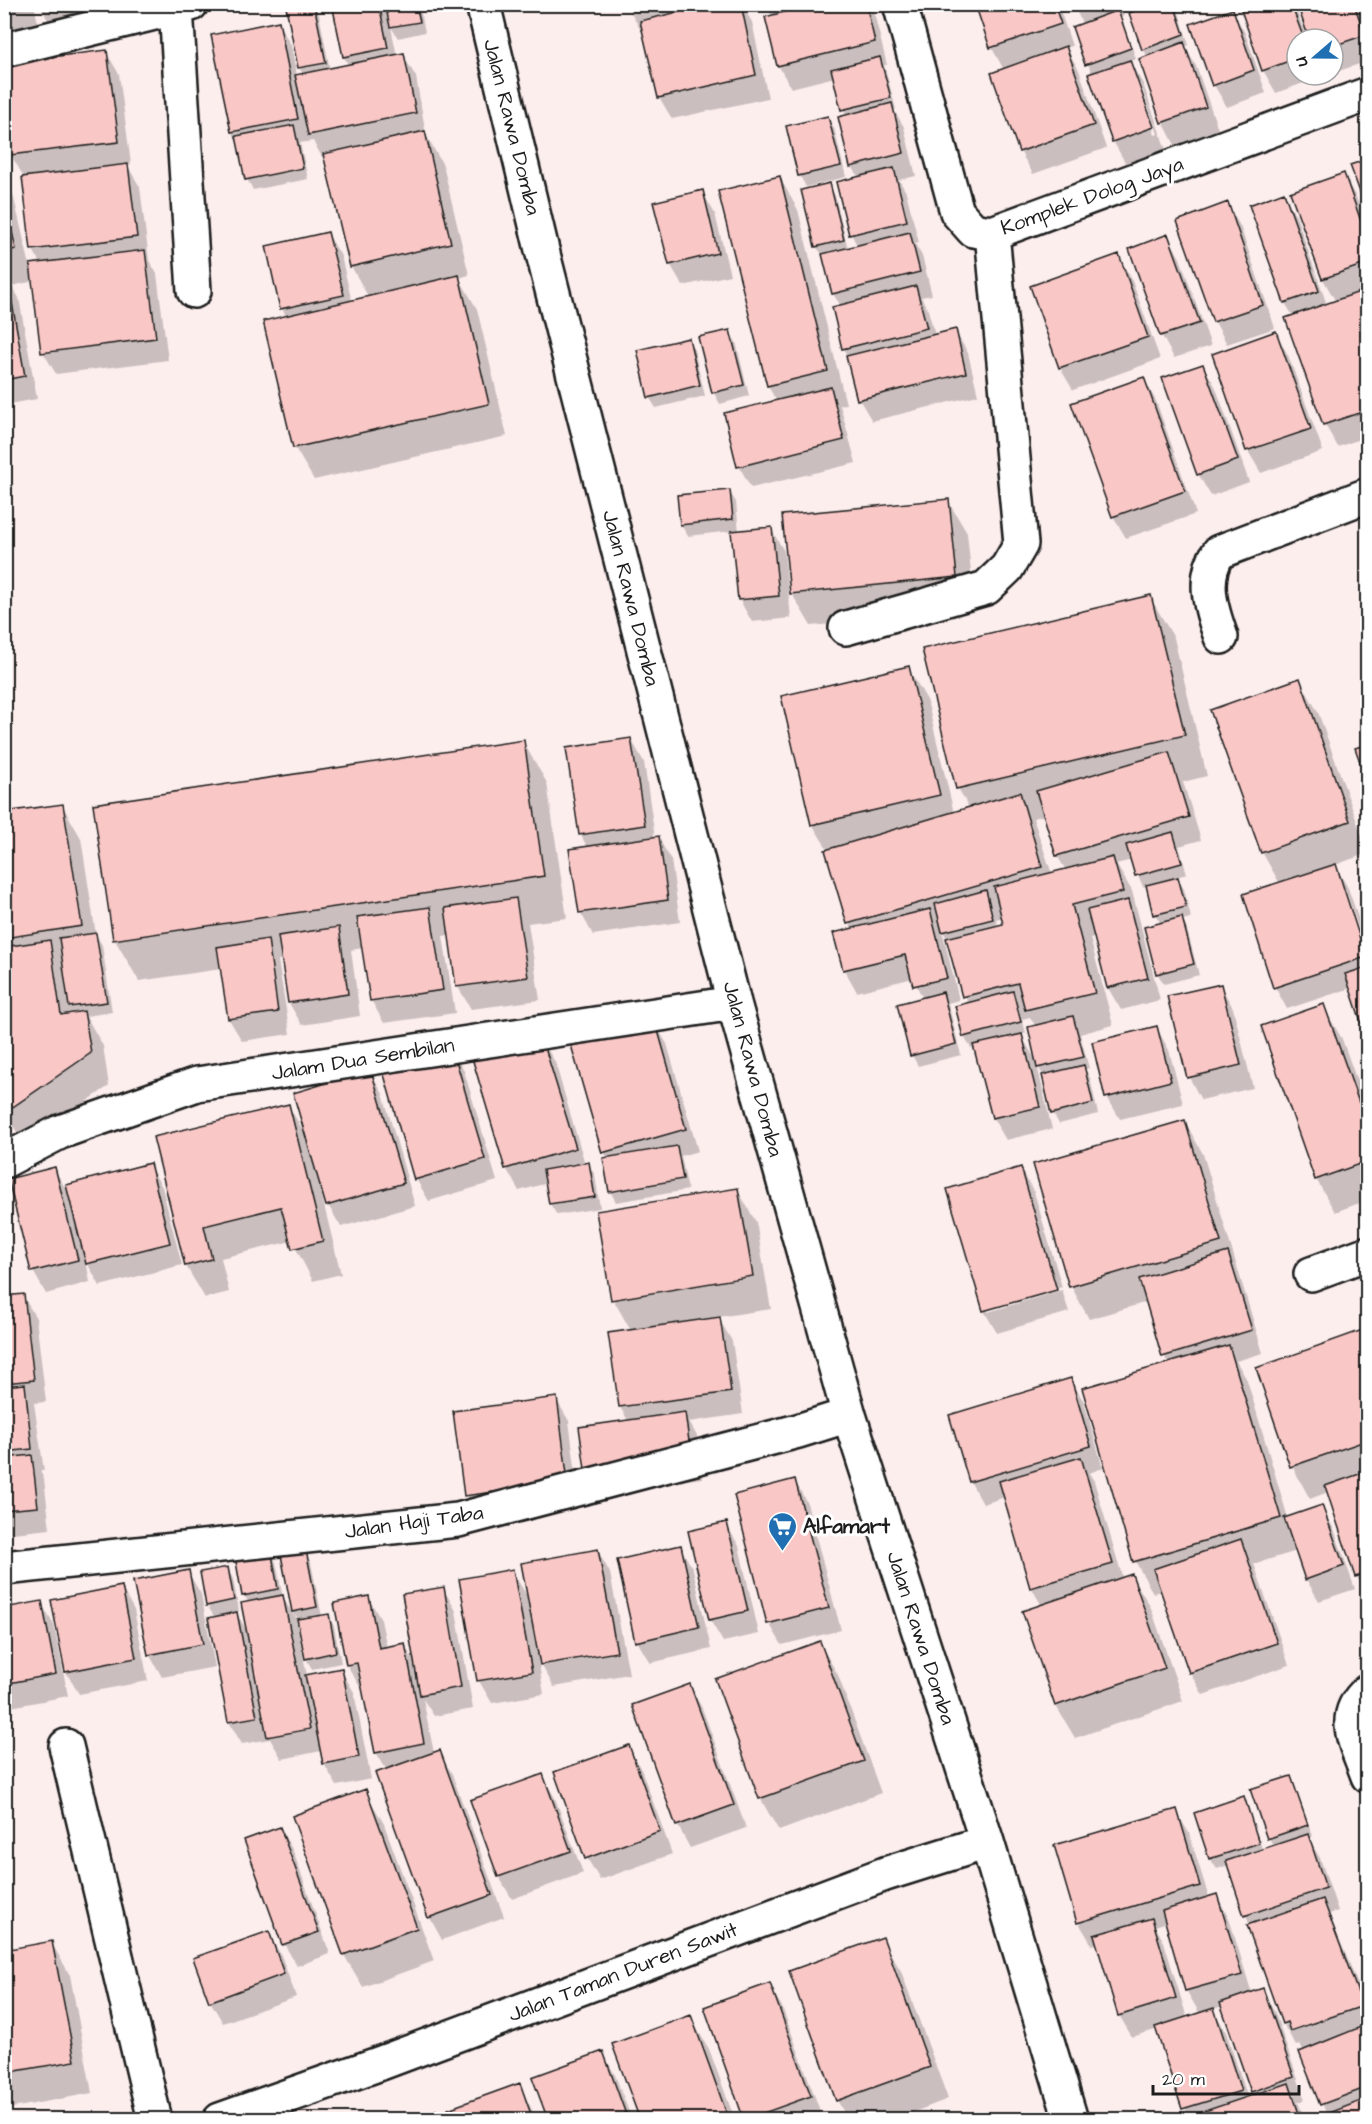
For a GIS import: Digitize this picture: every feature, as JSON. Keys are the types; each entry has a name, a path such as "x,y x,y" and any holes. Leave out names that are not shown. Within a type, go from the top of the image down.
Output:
{"street":[{"name":"Jalan Rawa Domba","path":"483,4 542,250 734,1003 849,1415 987,1842 1071,2120"},
{"name":"Komplek Dolog Jaya","path":"900,4 957,212 973,230 992,233 1368,94"},
{"path":"4,50 183,6 194,291"},
{"path":"846,628 986,588 1007,568 1021,544 992,233"},
{"path":"1221,637 1210,607 1209,566 1219,552 1368,495"},
{"name":"Jalam Dua Sembilan","path":"4,1161 60,1131 197,1084 734,1003"},
{"path":"1311,1274 1368,1253"},
{"name":"Jalan Haji Taba","path":"4,1568 459,1520 798,1431 849,1415"},
{"path":"1368,1691 1355,1703 1350,1722 1368,1776"},
{"path":"66,1746 155,2120"},
{"name":"Jalan Taman Duren Sawit","path":"220,2120 259,2112 381,2063 885,1874 987,1842"}],"building":[{"path":"4,4 27,4 27,6 4,11"},
{"path":"297,4 314,4 326,63 298,68 286,7"},
{"path":"332,4 379,4 388,48 343,57"},
{"path":"385,4 416,4 420,22 390,27"},
{"path":"712,4 741,4 756,75 658,98 640,21"},
{"path":"815,4 866,4 875,42 777,66 765,17"},
{"path":"975,4 1054,4 1061,24 990,48"},
{"path":"1153,4 1174,4 1184,34 1142,50 1129,13"},
{"path":"1239,4 1291,4 1300,27 1285,27 1285,62 1262,71"},
{"path":"1297,4 1354,4 1365,35 1345,42 1345,27 1305,27"},
{"path":"1233,9 1254,70 1212,86 1190,24"},
{"path":"1118,10 1131,48 1085,65 1072,27"},
{"path":"279,21 298,119 231,132 211,35"},
{"path":"1184,42 1206,107 1161,123 1139,59"},
{"path":"1066,46 1094,125 1019,152 991,73"},
{"path":"107,50 119,142 10,155 4,115 4,63"},
{"path":"404,53 416,113 308,135 295,75"},
{"path":"880,57 891,98 841,110 831,69"},
{"path":"1130,60 1154,127 1112,142 1088,74"},
{"path":"892,103 904,153 850,167 838,117"},
{"path":"828,116 841,166 798,176 786,126"},
{"path":"294,125 303,168 245,180 236,136"},
{"path":"425,131 451,243 350,267 323,154"},
{"path":"1368,159 1368,214 1350,165"},
{"path":"128,164 137,237 31,250 22,177"},
{"path":"894,168 907,221 849,235 836,182"},
{"path":"1344,173 1368,241 1368,263 1322,279 1290,192"},
{"path":"780,176 828,371 767,386 718,191"},
{"path":"830,183 844,240 815,247 801,190"},
{"path":"703,190 718,253 669,265 653,202"},
{"path":"1284,192 1319,291 1284,303 1249,205"},
{"path":"4,198 16,249 4,252"},
{"path":"1228,202 1263,305 1213,322 1177,221"},
{"path":"328,232 344,295 280,309 266,246"},
{"path":"910,232 920,272 832,294 822,254"},
{"path":"1168,234 1200,323 1160,336 1129,249"},
{"path":"145,250 156,338 41,353 30,264"},
{"path":"1119,254 1148,337 1059,368 1030,286"},
{"path":"4,274 7,274 25,376 4,380"},
{"path":"459,275 489,404 293,448 263,321"},
{"path":"916,286 927,328 842,349 832,307"},
{"path":"1368,289 1368,410 1323,425 1285,318"},
{"path":"956,329 966,373 857,400 846,356"},
{"path":"730,330 744,385 712,393 698,337"},
{"path":"1276,331 1311,429 1246,451 1212,354"},
{"path":"689,338 700,385 648,398 637,350"},
{"path":"1203,364 1238,460 1197,475 1162,378"},
{"path":"1144,377 1185,491 1112,517 1071,403"},
{"path":"831,387 844,440 737,467 724,413"},
{"path":"730,490 733,519 680,525 677,495"},
{"path":"949,499 957,577 790,594 782,515"},
{"path":"772,527 779,596 738,600 731,531"},
{"path":"1151,595 1185,735 956,789 922,649"},
{"path":"909,666 940,795 811,825 781,696"},
{"path":"1300,678 1350,821 1261,853 1210,710"},
{"path":"631,738 645,825 579,835 566,748"},
{"path":"524,740 544,876 113,940 93,804"},
{"path":"1368,744 1368,784 1355,748"},
{"path":"1169,752 1189,817 1056,856 1036,791"},
{"path":"1020,792 1042,867 847,924 825,850"},
{"path":"63,804 82,926 4,938 4,812"},
{"path":"1173,832 1182,863 1135,876 1126,845"},
{"path":"659,836 668,900 579,913 569,849"},
{"path":"1113,857 1123,892 1072,905 1095,993 1025,1010 1018,983 962,997 946,938 1003,924 994,887"},
{"path":"1336,864 1366,957 1273,988 1243,894"},
{"path":"1178,877 1186,907 1153,915 1146,885"},
{"path":"986,890 993,919 942,932 935,904"},
{"path":"516,898 528,977 456,987 445,908"},
{"path":"1128,900 1148,978 1107,988 1087,910"},
{"path":"430,907 443,990 370,1001 357,917"},
{"path":"930,909 947,978 913,986 905,955 843,970 833,933"},
{"path":"1182,917 1194,964 1156,974 1144,927"},
{"path":"339,927 348,994 288,1003 278,936"},
{"path":"96,933 107,1002 69,1007 59,938"},
{"path":"268,939 278,1012 228,1019 217,947"},
{"path":"50,940 61,1015 84,1011 91,1053 4,1113 4,947"},
{"path":"1368,967 1368,1042 1345,974"},
{"path":"1221,984 1241,1065 1187,1078 1167,996"},
{"path":"1013,991 1021,1022 963,1037 955,1006"},
{"path":"943,992 956,1044 910,1056 897,1004"},
{"path":"1324,1004 1368,1128 1368,1161 1315,1180 1261,1026"},
{"path":"1073,1016 1084,1057 1037,1068 1028,1027"},
{"path":"655,1020 686,1129 602,1153 571,1045"},
{"path":"1157,1026 1171,1081 1105,1098 1092,1042"},
{"path":"1022,1034 1040,1107 992,1118 973,1045"},
{"path":"542,1038 576,1148 505,1169 470,1051"},
{"path":"452,1047 485,1159 414,1180 381,1064"},
{"path":"1084,1065 1093,1103 1051,1114 1042,1075"},
{"path":"371,1070 404,1183 326,1206 293,1093"},
{"path":"289,1104 323,1241 292,1249 281,1207 204,1226 212,1259 185,1266 153,1137"},
{"path":"1185,1120 1221,1242 1069,1287 1033,1164"},
{"path":"677,1146 683,1179 609,1192 603,1158"},
{"path":"589,1162 595,1197 549,1204 543,1170"},
{"path":"150,1163 170,1243 86,1264 66,1185"},
{"path":"55,1167 78,1260 31,1272 8,1179"},
{"path":"1021,1167 1057,1290 983,1311 947,1189"},
{"path":"738,1188 753,1276 611,1300 596,1211"},
{"path":"1228,1252 1252,1330 1162,1357 1139,1279"},
{"path":"24,1294 34,1380 4,1383 4,1296"},
{"path":"720,1317 731,1392 619,1407 608,1333"},
{"path":"1368,1328 1368,1440 1290,1467 1256,1368"},
{"path":"1229,1345 1281,1518 1133,1562 1082,1388"},
{"path":"1071,1378 1091,1446 969,1482 949,1415"},
{"path":"25,1384 32,1449 4,1452 4,1386"},
{"path":"557,1397 568,1482 464,1496 453,1411"},
{"path":"685,1412 691,1456 585,1469 579,1427"},
{"path":"32,1455 38,1507 4,1510 4,1458"},
{"path":"1081,1457 1113,1564 1030,1588 999,1481"},
{"path":"1368,1471 1368,1573 1355,1577 1325,1486"},
{"name":"Alfamart","path":"795,1479 829,1608 767,1624 734,1495"},
{"path":"1322,1505 1344,1566 1305,1580 1284,1518"},
{"path":"727,1522 748,1611 709,1620 688,1531"},
{"path":"1241,1539 1277,1643 1189,1673 1153,1569"},
{"path":"681,1545 699,1627 635,1642 617,1560"},
{"path":"271,1549 278,1589 242,1596 235,1556"},
{"path":"598,1549 617,1652 540,1665 521,1563"},
{"path":"306,1550 317,1607 292,1612 281,1555"},
{"path":"228,1567 234,1600 206,1606 200,1572"},
{"path":"513,1569 532,1672 477,1681 459,1579"},
{"path":"189,1570 203,1644 148,1655 133,1581"},
{"path":"1132,1574 1165,1668 1055,1706 1022,1611"},
{"path":"122,1586 136,1658 65,1672 51,1600"},
{"path":"444,1587 461,1687 420,1695 402,1594"},
{"path":"283,1595 310,1729 267,1737 241,1603"},
{"path":"369,1596 379,1648 405,1643 424,1743 375,1753 357,1663 346,1665 334,1603"},
{"path":"42,1601 56,1674 4,1684 4,1608"},
{"path":"237,1612 257,1717 228,1722 208,1618"},
{"path":"329,1614 336,1652 305,1659 297,1619"},
{"path":"820,1641 864,1761 759,1799 715,1679"},
{"path":"342,1668 359,1757 323,1764 305,1675"},
{"path":"690,1684 734,1805 676,1826 632,1705"},
{"path":"629,1745 660,1831 585,1859 554,1772"},
{"path":"440,1750 492,1895 428,1918 375,1773"},
{"path":"543,1774 571,1851 498,1877 470,1800"},
{"path":"1291,1776 1308,1825 1267,1839 1250,1789"},
{"path":"366,1789 417,1928 343,1955 292,1816"},
{"path":"1244,1796 1259,1843 1209,1859 1194,1813"},
{"path":"1177,1809 1200,1886 1077,1923 1054,1845"},
{"path":"280,1827 319,1932 282,1945 244,1840"},
{"path":"1308,1834 1326,1888 1244,1916 1226,1861"},
{"path":"1217,1894 1242,1975 1185,1991 1162,1911"},
{"path":"1323,1899 1363,2006 1290,2031 1287,2022 1282,2024 1247,1925"},
{"path":"1152,1918 1176,1998 1118,2016 1094,1935"},
{"path":"269,1931 284,1974 209,2002 193,1958"},
{"path":"883,1937 930,2067 836,2101 789,1971"},
{"path":"52,1941 75,2061 4,2073 4,1950"},
{"path":"770,1983 811,2096 744,2120 704,2007"},
{"path":"1263,1988 1294,2077 1251,2092 1220,2003"},
{"path":"1214,2008 1241,2091 1182,2109 1155,2027"},
{"path":"691,2015 729,2120 640,2120 612,2044"},
{"path":"1368,2024 1368,2087 1320,2105 1299,2052"},
{"path":"603,2051 628,2120 548,2120 532,2077"},
{"path":"520,2083 533,2120 452,2120 448,2109"},
{"path":"1289,2083 1301,2120 1181,2120 1181,2119"},
{"path":"1368,2098 1368,2120 1314,2120 1314,2119"},
{"path":"436,2110 439,2120 409,2120"}],"place":[{"name":"Alfamart","path":"782,1552"}]}
